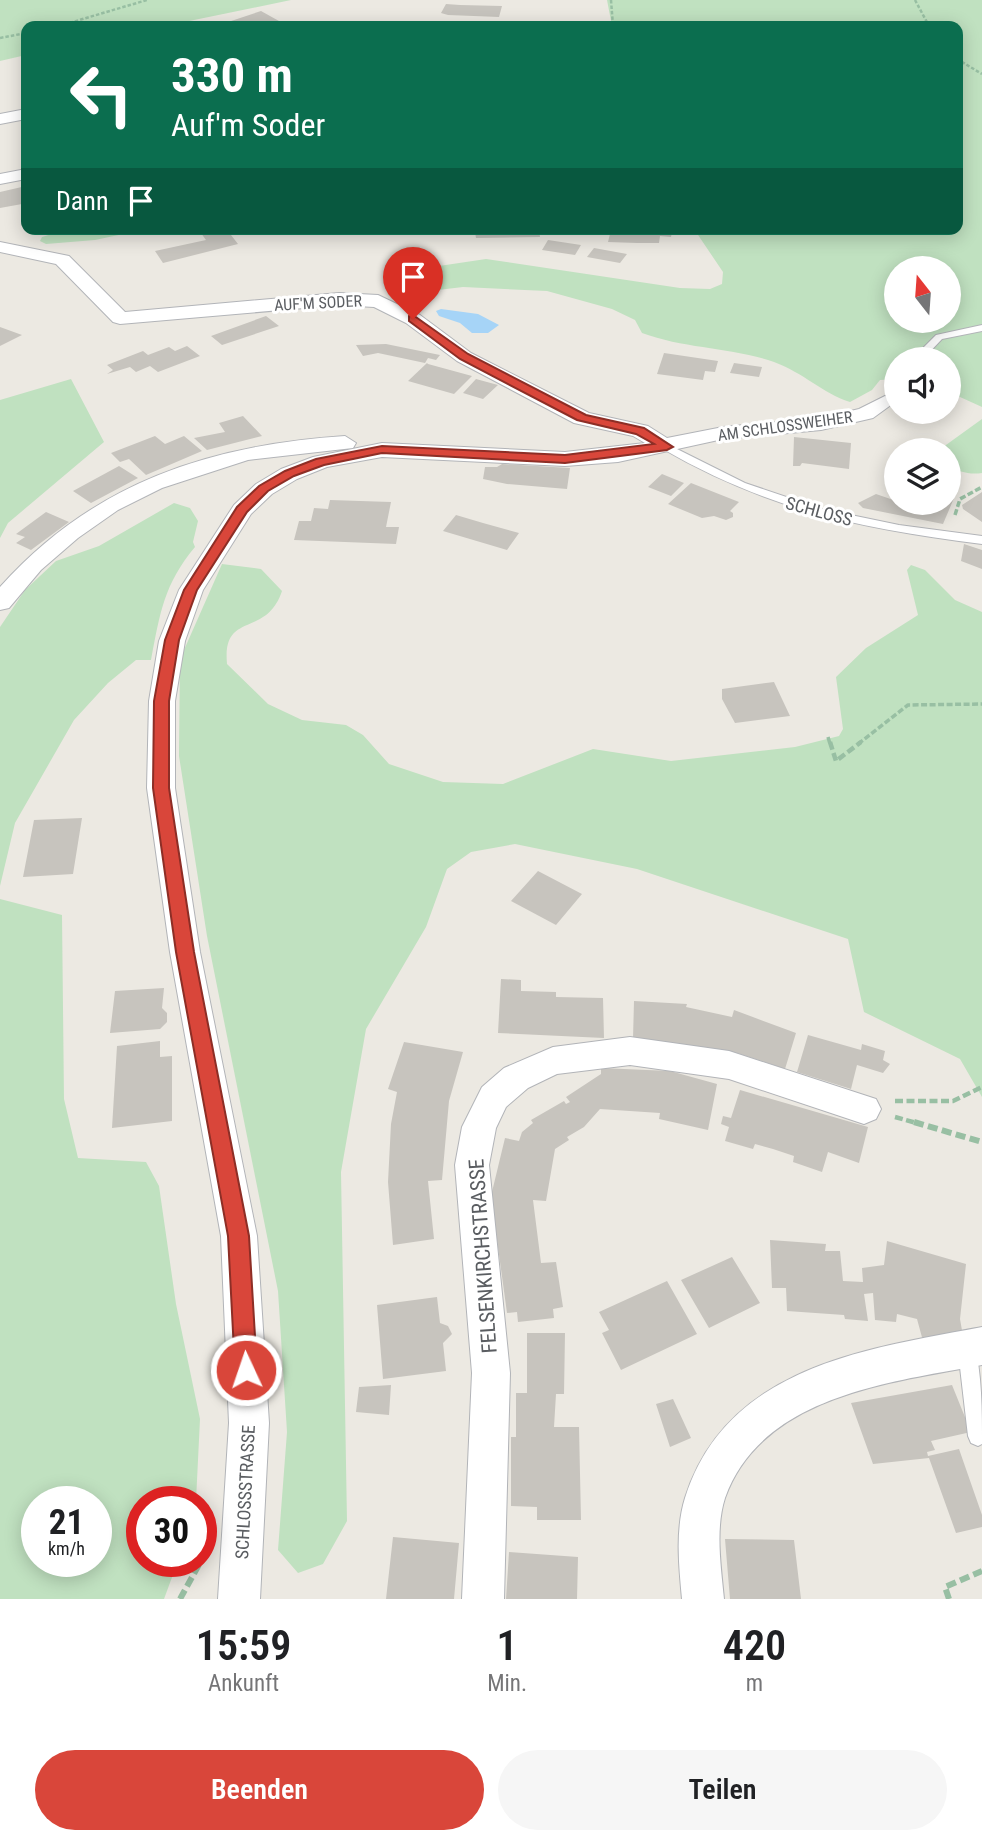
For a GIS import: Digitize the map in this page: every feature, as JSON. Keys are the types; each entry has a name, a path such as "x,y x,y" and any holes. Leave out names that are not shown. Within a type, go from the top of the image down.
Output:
{"street":[{"path":"0,119 21,115"},
{"path":"0,179 21,175"},
{"name":"AUF'M SODER","path":"0,247 62,260 120,318 339,299 378,301 413,319 464,357 582,418 640,431 667,447"},
{"name":"AM SCHLOSSWEIHER","path":"667,447 723,433 821,424 866,414 884,401"},
{"path":"0,602 30,566 85,522 122,499 189,467 253,452 317,444 358,444 382,450"},
{"name":"SCHLOSSSTRASSE","path":"239,1599 249,1423 239,1236 185,952 161,788 162,701 172,640 191,590 242,510 264,489 289,474 342,456 382,450 565,459 667,447"},
{"name":"FELSENKIRCHSTRASSE","path":"483,1599 491,1373 472,1165 479,1127 494,1097 516,1078 553,1061 630,1051 729,1065 864,1109"},
{"path":"703,1599 701,1542 705,1500 719,1463 746,1430 775,1405 823,1384 873,1368 974,1348"}],"lane":[{"path":"929,347 939,337 982,328"},
{"name":"SCHLOSS","path":"667,447 701,469 751,492 827,516 982,540"},
{"path":"974,1348 978,1436"}],"path":[{"path":"76,21 147,0"},
{"path":"611,0 613,21"},
{"path":"915,0 926,21"},
{"path":"0,38 21,34"},
{"path":"963,62 982,74"},
{"path":"948,536 960,499 982,487"},
{"path":"828,737 836,761 908,705 982,704"},
{"path":"864,1109 894,1101 953,1101 982,1087"},
{"path":"864,1109 982,1142"},
{"path":"949,1599 945,1587 982,1571"},
{"path":"180,1599 192,1577"}],"green space":[{"path":"0,0 291,0 189,21 21,21 21,56 0,61"},
{"path":"607,0 982,0 982,407 961,397 961,347 884,347 884,380 850,402 774,362 642,333 635,320 612,309 547,291 463,287 413,293 408,291 420,275 439,266 486,259 680,288 710,289 722,284 723,272 698,235 963,235 963,21 611,21"},
{"path":"119,235 46,244 40,241 42,237"},
{"path":"71,379 104,442 8,523 0,538 0,400"},
{"path":"982,419 982,473 961,471 961,438 956,438"},
{"path":"174,503 190,508 198,521 193,542 195,547 170,587 161,613 151,660 136,660 108,683 74,720 15,823 0,886 0,627 25,590 56,561 99,546"},
{"path":"222,564 261,569 282,591 275,606 266,615 238,630 231,637 227,647 227,664 268,704 302,720 346,725 363,735 389,764 443,782 503,784 593,749 671,761 795,747 839,736 843,729 836,677 866,648 918,615 907,570 911,565 925,570 955,600 982,612 982,1097 960,1059 864,1012 848,939 637,869 515,844 471,852 447,869 426,927 366,1029 341,1172 347,1521 323,1564 298,1573 278,1550 287,1432 278,1291 207,936 179,756 180,659"},
{"path":"0,899 62,915 64,1099 78,1158 146,1162 159,1186 176,1304 200,1419 197,1486 126,1486 126,1577 172,1577 164,1599 0,1599"}],"water":[{"path":"441,309 478,314 499,325 488,333 472,333 460,323 439,316 436,311"}],"building":[{"path":"446,4 502,6 499,17 441,13"},
{"path":"261,11 279,21 231,21"},
{"path":"21,187 21,204 0,208 0,192"},
{"path":"202,235 231,235 238,244 163,263 155,251 206,240"},
{"path":"476,235 540,237 476,238"},
{"path":"610,235 671,235 660,236 659,243 608,242"},
{"path":"548,240 581,245 575,255 542,250"},
{"path":"594,248 627,254 620,263 587,257"},
{"path":"266,316 279,326 222,345 211,336"},
{"path":"0,327 22,335 0,346"},
{"path":"386,344 440,355 436,360 428,358 425,363 378,353 363,356 356,345"},
{"path":"187,346 200,356 158,372 150,366 136,372 130,367 107,374 113,370 107,365 143,351 148,355 169,347 175,351"},
{"path":"664,353 718,361 715,372 705,371 703,380 657,374"},
{"path":"427,363 472,376 454,394 408,381"},
{"path":"734,363 762,367 759,377 730,373"},
{"path":"476,379 498,385 483,399 463,393"},
{"path":"243,416 262,436 207,450 194,438 225,432 219,423"},
{"path":"155,436 165,444 184,436 202,451 146,475 129,459 120,462 111,453"},
{"path":"794,437 851,443 849,469 802,463 800,466 793,466"},
{"path":"502,464 570,468 567,489 507,484 483,479 485,467"},
{"path":"119,466 138,478 91,503 73,491"},
{"path":"662,474 684,483 671,496 648,487"},
{"path":"691,483 739,502 730,511 733,517 726,520 714,516 702,518 668,504"},
{"path":"982,492 982,522 963,509 962,505"},
{"path":"876,494 884,497 884,512 863,508 858,503"},
{"path":"330,500 391,502 386,527 399,527 396,544 294,540 299,521 311,521 314,508 328,509"},
{"path":"46,512 69,522 31,550 16,543 25,537 16,534"},
{"path":"456,515 519,533 507,550 443,531"},
{"path":"898,515 947,515 943,524"},
{"path":"964,544 982,550 982,569 961,561"},
{"path":"774,682 790,716 735,723 722,699 722,689"},
{"path":"82,818 73,874 23,877 34,820"},
{"path":"538,871 582,894 556,925 511,901"},
{"path":"501,979 521,980 521,991 556,992 556,997 603,998 604,1038 498,1033"},
{"path":"164,988 162,1008 167,1013 167,1022 160,1029 110,1033 115,991"},
{"path":"634,1001 687,1004 686,1007 732,1017 734,1010 796,1033 785,1069 737,1053 633,1039"},
{"path":"808,1035 861,1050 862,1044 885,1051 883,1060 890,1064 883,1073 857,1065 851,1089 797,1072"},
{"path":"160,1041 160,1057 172,1056 172,1121 112,1128 117,1046"},
{"path":"404,1042 463,1052 449,1101 442,1180 428,1181 434,1239 393,1245 388,1182 391,1124 397,1092 388,1089"},
{"path":"601,1068 670,1071 717,1084 708,1130 659,1119 660,1113 600,1109 584,1127 567,1137 569,1140 555,1149 546,1201 533,1200 541,1263 556,1262 563,1307 553,1309 554,1318 518,1322 517,1312 507,1313 491,1196 505,1138 519,1141 522,1132 533,1123 531,1120 564,1101 566,1104 570,1102 566,1097 601,1074"},
{"path":"740,1090 868,1127 859,1163 828,1152 822,1172 793,1162 794,1156 773,1149 755,1144 753,1149 725,1141 729,1127 721,1124 723,1116 731,1118"},
{"path":"770,1240 826,1244 825,1251 840,1251 843,1281 863,1282 862,1268 884,1265 887,1241 966,1264 960,1319 963,1336 923,1341 917,1319 897,1314 896,1322 875,1320 873,1293 864,1294 868,1321 845,1319 844,1315 787,1311 786,1288 772,1288"},
{"path":"732,1257 760,1303 709,1328 681,1280"},
{"path":"667,1281 697,1334 621,1370 602,1333 609,1330 599,1312"},
{"path":"437,1297 440,1323 448,1326 452,1334 443,1343 446,1371 383,1379 377,1305"},
{"path":"527,1333 565,1333 564,1394 556,1394 554,1427 579,1427 581,1520 537,1520 537,1507 511,1506 511,1437 516,1437 516,1393 527,1393"},
{"path":"391,1385 389,1415 356,1412 359,1387"},
{"path":"952,1385 971,1432 931,1441 935,1450 927,1452 928,1456 959,1449 982,1515 982,1527 956,1533 929,1458 873,1464 851,1403"},
{"path":"673,1399 691,1438 670,1447 656,1404"},
{"path":"393,1537 459,1543 454,1599 386,1599"},
{"path":"725,1539 794,1540 801,1599 730,1599"},
{"path":"509,1552 578,1557 577,1599 506,1599"}],"route":[{"path":"246,1370 239,1236 185,952 161,788 162,701 172,640 191,590 217,545 242,510 264,489 289,474 321,462 382,450 565,459 618,455 667,447 640,431 582,418 464,357 413,319"}]}
